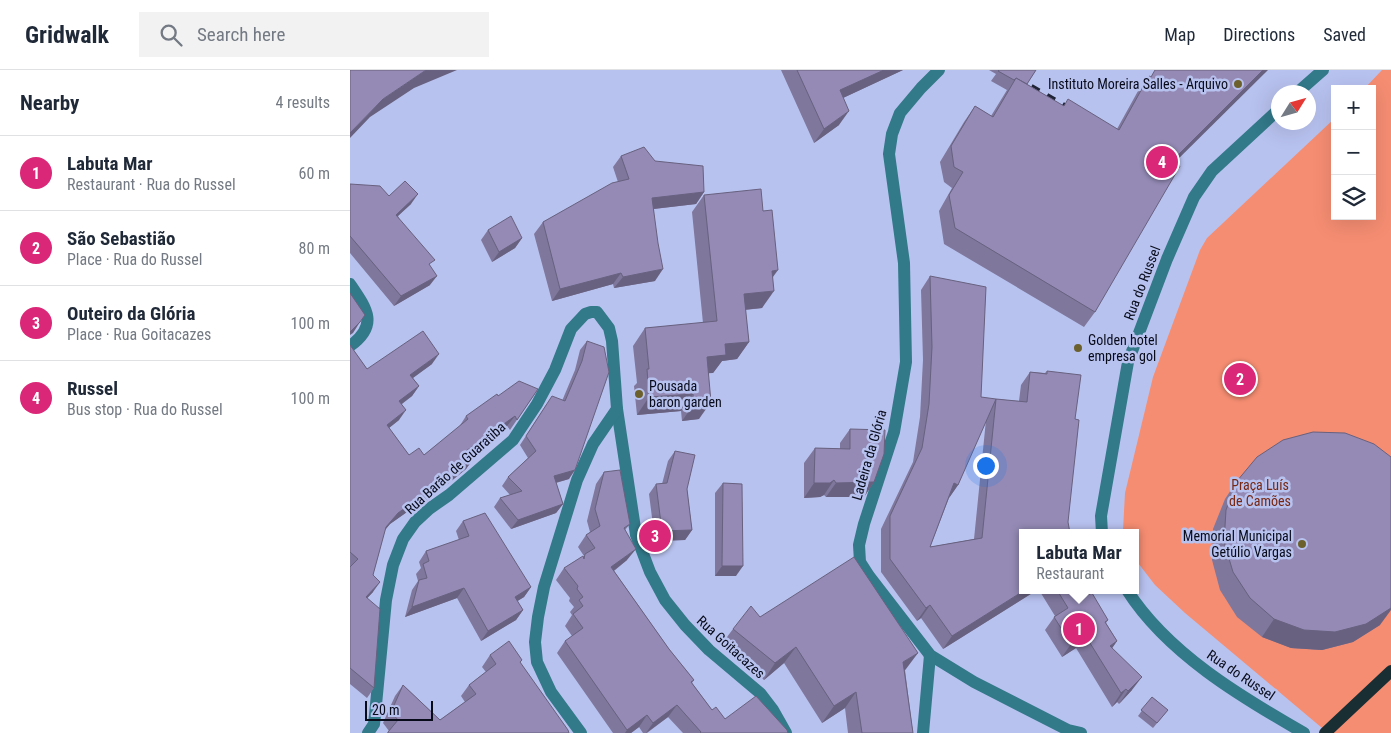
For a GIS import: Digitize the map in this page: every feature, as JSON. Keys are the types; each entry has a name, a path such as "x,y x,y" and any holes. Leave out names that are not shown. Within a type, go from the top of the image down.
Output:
{"main road":[{"path":"1325,733 1391,671"}],"street":[{"name":"Ladeira da Glória","path":"939,70 900,113 892,134 889,154 904,263 906,362 894,432 864,524 859,546 860,562 930,655 974,682 1068,730 1081,733"},
{"path":"1306,85 1323,70"},
{"name":"Rua do Russel","path":"1102,529 1101,516 1128,362 1167,260 1194,197 1207,177 1271,117"},
{"path":"350,284 364,305 368,320 366,330 350,346"},
{"name":"Rua Barão de Guaratiba","path":"368,733 374,724 392,566 403,539 415,522 429,509 450,495 513,440 537,404 555,370 571,328 585,314 591,312 597,312 609,328 612,341 617,409"},
{"path":"581,733 551,692 536,662 535,642 544,587 577,480 593,444 617,409"},
{"name":"Rua Goitacazes","path":"617,409 636,535 650,572 665,600 685,626 709,650 760,693 773,710 786,733"},
{"name":"Rua do Russel","path":"1130,594 1156,628 1190,658 1248,699 1304,733"},
{"path":"923,733 930,655"}],"green space":[{"name":"Praça Luís de Camões","path":"1382,70 1391,70 1391,733 1328,733 1185,613 1155,585 1139,564 1139,529 1123,529 1125,493 1153,377 1200,250 1207,238 1331,122 1331,220 1376,220 1376,85 1368,85"}],"building":[{"path":"350,70 426,70 383,99 350,133"},
{"path":"797,70 884,70 840,90 849,111 824,129"},
{"path":"999,70 1036,70 1027,84 1016,78 1014,80"},
{"path":"1155,70 1263,70 1172,161 1180,166 1095,312 955,228 949,195 963,172 954,167 951,146 975,106 993,117 1016,78 1064,106 1068,99 1119,130 1149,76 1151,77"},
{"path":"644,147 655,161 703,166 704,192 652,198 663,269 623,277 621,273 560,289 543,222 612,183 629,179 621,156"},
{"path":"405,181 418,194 396,215 435,260 429,264 437,276 401,296 350,236 350,184 380,186 389,196"},
{"path":"761,189 763,211 772,210 778,270 772,271 774,291 744,294 749,342 725,344 726,355 707,357 711,402 694,404 693,394 649,397 647,369 649,369 645,328 717,321 704,195"},
{"path":"511,216 522,238 499,252 488,230"},
{"path":"930,276 986,287 981,397 1027,402 1030,372 1047,374 1047,371 1081,375 1075,419 1079,420 1068,522 1069,529 1019,529 1019,594 952,636 930,605 926,608 890,559 890,516 922,448 929,404 932,347","holes":["996,399 982,538 930,547 954,483 958,485"]},
{"path":"350,293 365,315 350,332"},
{"path":"423,331 439,354 410,375 419,386 399,401 406,410 387,425 409,455 419,448 424,455 468,419 466,416 519,381 538,389 517,420 515,416 466,451 473,459 439,487 432,492 431,490 398,513 386,527 373,575 380,582 366,597 380,609 374,688 350,668 350,567 358,559 350,552 350,345 367,369"},
{"path":"587,341 604,347 609,372 575,470 554,476 563,504 518,520 500,498 522,491 508,477 536,451 526,436 552,396 565,401 582,361"},
{"path":"850,429 885,430 884,454 874,482 836,483 834,480 830,483 814,483 815,448 850,449"},
{"name":"Memorial Municipal Getúlio Vargas","path":"1313,432 1345,433 1374,444 1391,457 1391,608 1366,624 1335,632 1304,630 1274,619 1250,598 1233,572 1224,542 1226,510 1237,481 1257,457 1283,440"},
{"path":"675,451 695,455 687,489 692,530 662,531 656,484 667,483"},
{"path":"620,470 630,524 624,528 636,549 611,567 669,649 694,680 691,682 712,710 716,707 725,719 756,696 788,733 700,733 677,705 653,723 647,715 627,730 565,641 583,628 573,614 583,606 579,600 583,597 577,589 578,586 564,568 583,556 584,559 585,554 595,548 586,535 600,526 595,509 604,472"},
{"path":"723,483 742,484 743,566 722,566"},
{"path":"485,513 531,587 515,597 523,610 488,631 464,588 412,607 419,580 427,578 423,564 429,561 426,551 469,536 463,521"},
{"path":"854,557 918,653 903,662 913,733 862,733 856,692 834,706 796,647 775,663 733,629 751,606 760,617"},
{"path":"1059,594 1083,594 1083,597 1093,594 1108,620 1105,622 1117,641 1110,646 1142,677 1128,691 1126,689 1121,693 1085,635 1071,644 1054,617 1068,608"},
{"path":"509,641 522,660 520,662 569,733 388,733 398,720 391,712 403,685 440,720 476,694 469,685 496,664 490,655"},
{"path":"1152,697 1168,710 1157,723 1141,710"}],"railway":[{"path":"1016,77 1077,112"}],"place":[{"name":"Instituto Moreira Salles - Arquivo","path":"1238,84"},
{"name":"Russel","path":"1162,162"},
{"name":"Golden hotel empresa gol","path":"1078,348"},
{"name":"São Sebastião","path":"1240,379"},
{"name":"Pousada baron garden","path":"639,394"},
{"name":"Outeiro da Glória","path":"655,536"},
{"name":"Memorial Municipal Getúlio Vargas","path":"1302,544"},
{"name":"Labuta Mar","path":"1079,629"}]}
